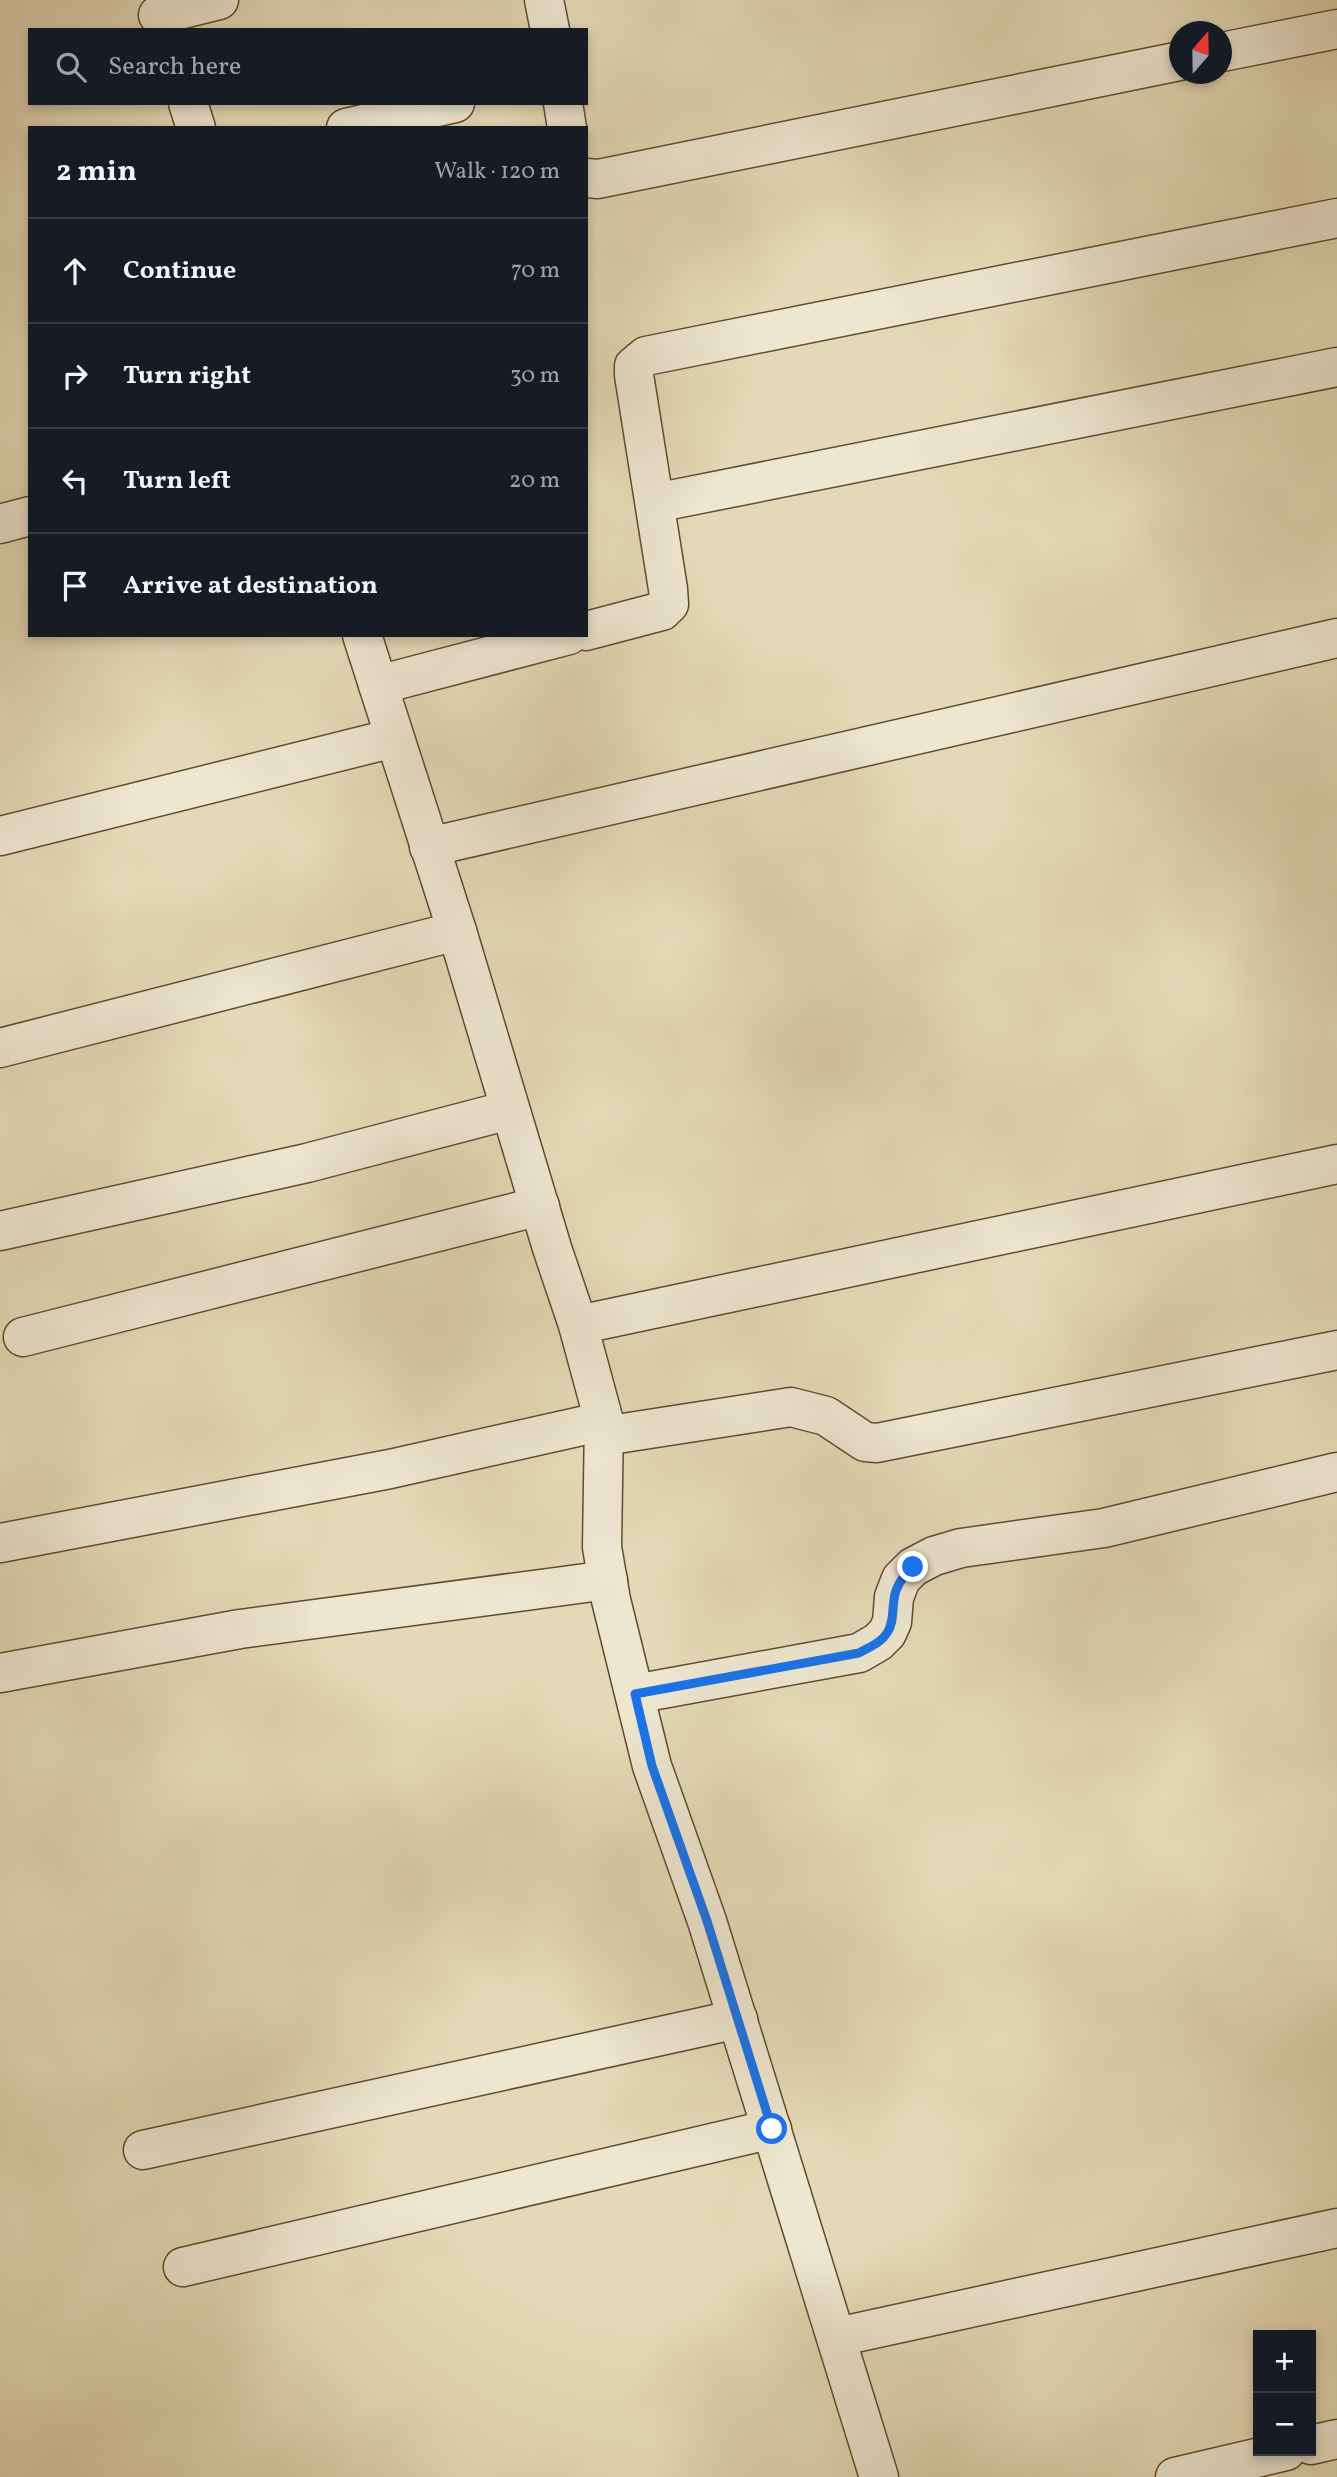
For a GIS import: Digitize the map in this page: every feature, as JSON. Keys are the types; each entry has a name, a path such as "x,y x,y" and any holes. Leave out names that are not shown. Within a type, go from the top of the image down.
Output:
{"street":[{"path":"159,15 219,0"},
{"path":"544,0 550,28"},
{"path":"1232,50 1337,29"},
{"path":"588,178 598,179 1169,63"},
{"path":"189,105 195,126"},
{"path":"355,126 446,105"},
{"path":"563,105 567,126"},
{"path":"588,630 662,611 669,604 634,375 634,366 646,356 1337,218"},
{"path":"655,503 1337,367"},
{"path":"0,524 28,517"},
{"path":"363,637 457,931 509,1110 578,1325 604,1429 602,1534 608,1580 652,1766 707,1921 879,2477"},
{"path":"377,685 561,637"},
{"path":"429,847 1337,638"},
{"path":"0,836 394,738"},
{"path":"0,1048 457,931"},
{"path":"0,1231 307,1163 509,1110"},
{"path":"578,1325 1337,1164"},
{"path":"23,1338 540,1206"},
{"path":"0,1543 604,1429 791,1407 826,1416 865,1442 877,1443 1337,1350"},
{"path":"635,1694 859,1653 878,1643 887,1633 892,1622 894,1597 901,1578 913,1567 934,1556 961,1548 1104,1528 1337,1472"},
{"path":"0,1673 240,1629 608,1580"},
{"path":"143,2150 738,2019"},
{"path":"183,2267 772,2129"},
{"path":"837,2337 1337,2228"},
{"path":"1316,2444 1337,2438"},
{"path":"1175,2477 1265,2456"}],"route":[{"path":"772,2129 707,1921 652,1766 635,1694 859,1653 878,1643 887,1633 892,1622 894,1597 901,1578 913,1567"}]}
